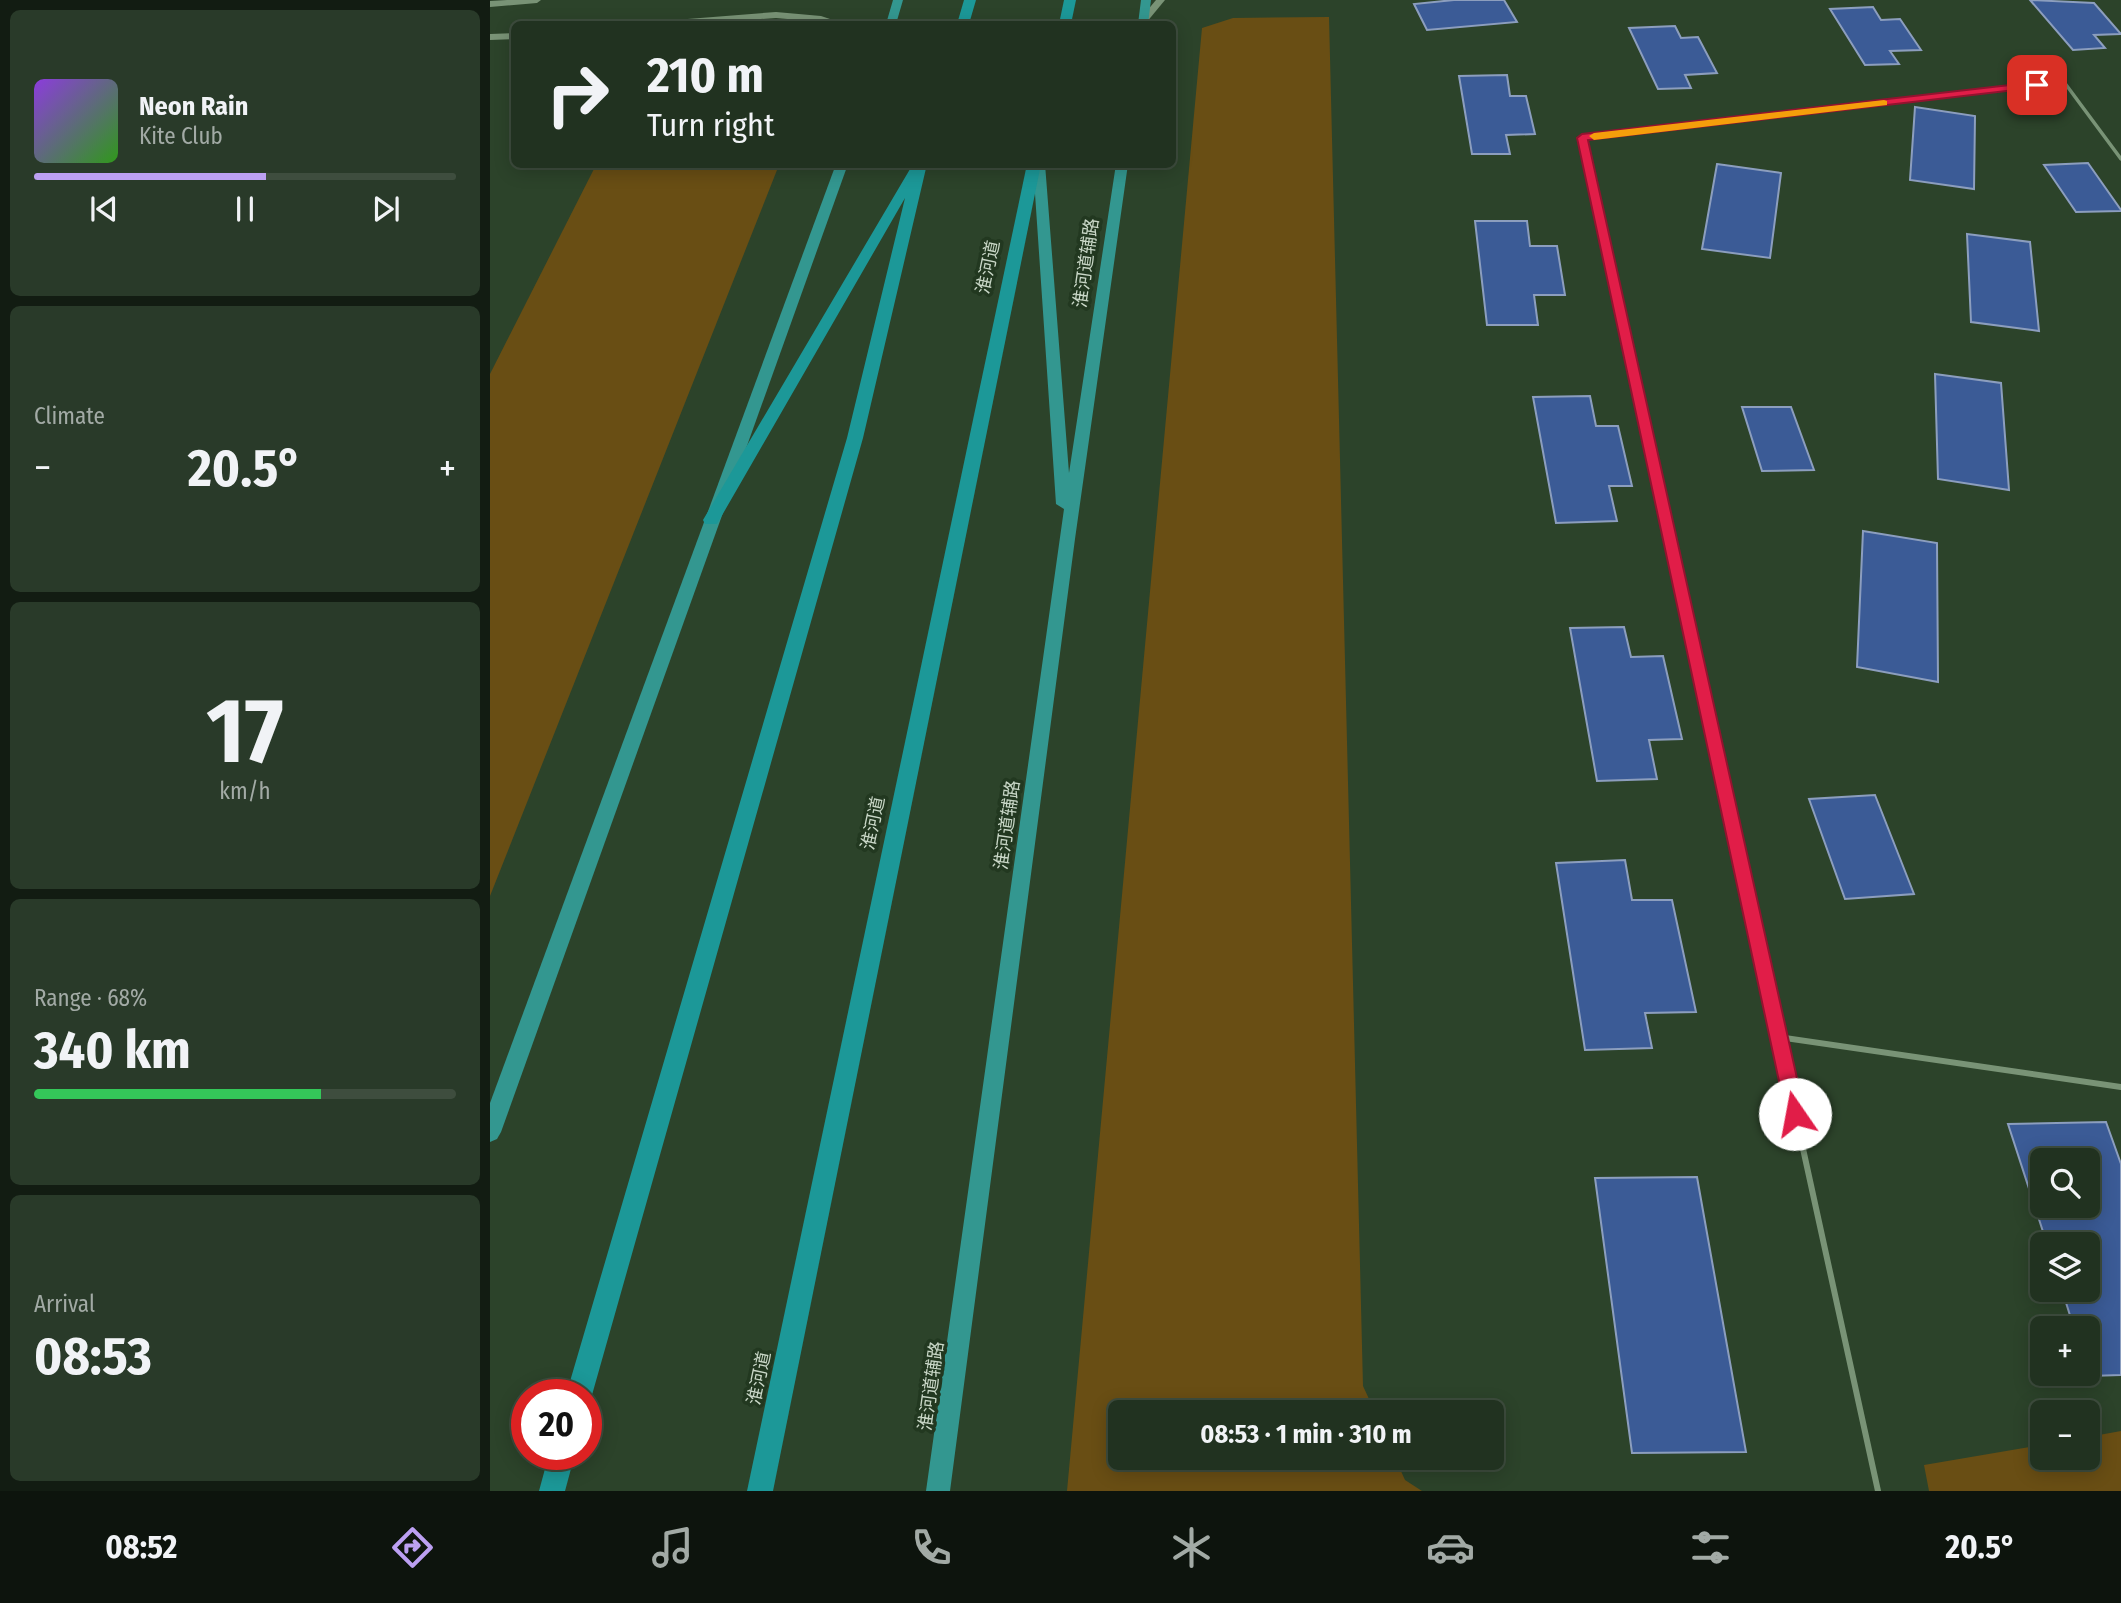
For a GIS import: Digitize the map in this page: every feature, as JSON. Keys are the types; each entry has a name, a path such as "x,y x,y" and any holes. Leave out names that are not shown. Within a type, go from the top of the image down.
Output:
{"highway":[{"path":"963,21 970,0"},
{"path":"1066,21 1070,0"},
{"path":"711,520 917,168"},
{"path":"584,1379 855,438 918,168"},
{"name":"淮河道","path":"760,1491 1033,168"},
{"path":"552,1491 558,1470"}],"main road":[{"path":"490,4 537,0"},
{"path":"892,21 898,0"},
{"path":"1143,21 1146,0"},
{"path":"1144,21 1161,0"},
{"path":"720,21 797,17 832,21"},
{"path":"490,37 511,36"},
{"path":"490,1132 841,168"},
{"path":"1039,168 1067,539"},
{"name":"淮河道辅路","path":"938,1491 1067,539 1121,168"}],"lane":[{"path":"1878,1491 1582,138 2064,82 2121,159"},
{"path":"1778,1037 2121,1087"}],"shaded area":[{"path":"1329,17 1363,1386 1369,1400 1108,1400 1108,1470 1400,1470 1405,1480 1422,1491 1067,1491 1202,28 1233,18"},
{"path":"594,168 778,168 490,896 490,374"},
{"path":"2121,1431 2121,1491 1929,1491 1924,1465 2030,1447 2030,1470 2100,1470 2100,1435"}],"building":[{"path":"1454,0 1504,0 1517,22 1427,30 1414,4"},
{"path":"2030,0 2094,3 2121,34 2094,35 2105,48 2073,50"},
{"path":"1873,7 1881,20 1900,19 1921,50 1890,51 1899,64 1865,65 1830,9"},
{"path":"1675,26 1681,38 1698,37 1717,73 1685,75 1691,88 1658,89 1629,28"},
{"path":"1507,75 1510,96 1526,96 1535,134 1506,135 1510,154 1472,154 1459,76"},
{"path":"1915,107 1975,116 1974,189 1910,180"},
{"path":"2088,163 2121,211 2076,212 2044,165"},
{"path":"1717,164 1781,173 1770,258 1702,249"},
{"path":"1475,221 1527,221 1530,246 1557,246 1565,295 1534,295 1538,325 1487,325"},
{"path":"1967,234 2030,242 2039,331 1971,322"},
{"path":"1935,374 2001,383 2009,490 1938,479"},
{"path":"1590,396 1596,426 1618,426 1632,486 1609,486 1617,521 1556,523 1533,397"},
{"path":"1742,407 1791,407 1814,470 1762,471"},
{"path":"1863,531 1937,543 1938,682 1857,667"},
{"path":"1624,627 1631,657 1663,656 1682,739 1649,740 1657,779 1597,781 1570,628"},
{"path":"1875,795 1914,894 1845,899 1809,799"},
{"path":"1625,860 1632,900 1672,900 1696,1012 1645,1013 1652,1048 1585,1050 1556,863"},
{"path":"2106,1122 2121,1164 2121,1375 2100,1376 2100,1316 2070,1316 2066,1302 2100,1302 2100,1232 2043,1232 2039,1218 2100,1218 2100,1148 2030,1148 2030,1192 2008,1124"},
{"path":"1697,1177 1746,1452 1632,1453 1595,1178"}],"slow traffic":[{"path":"1594,136 1884,103"}],"route":[{"path":"1795,1114 1582,138 2037,85"}]}
